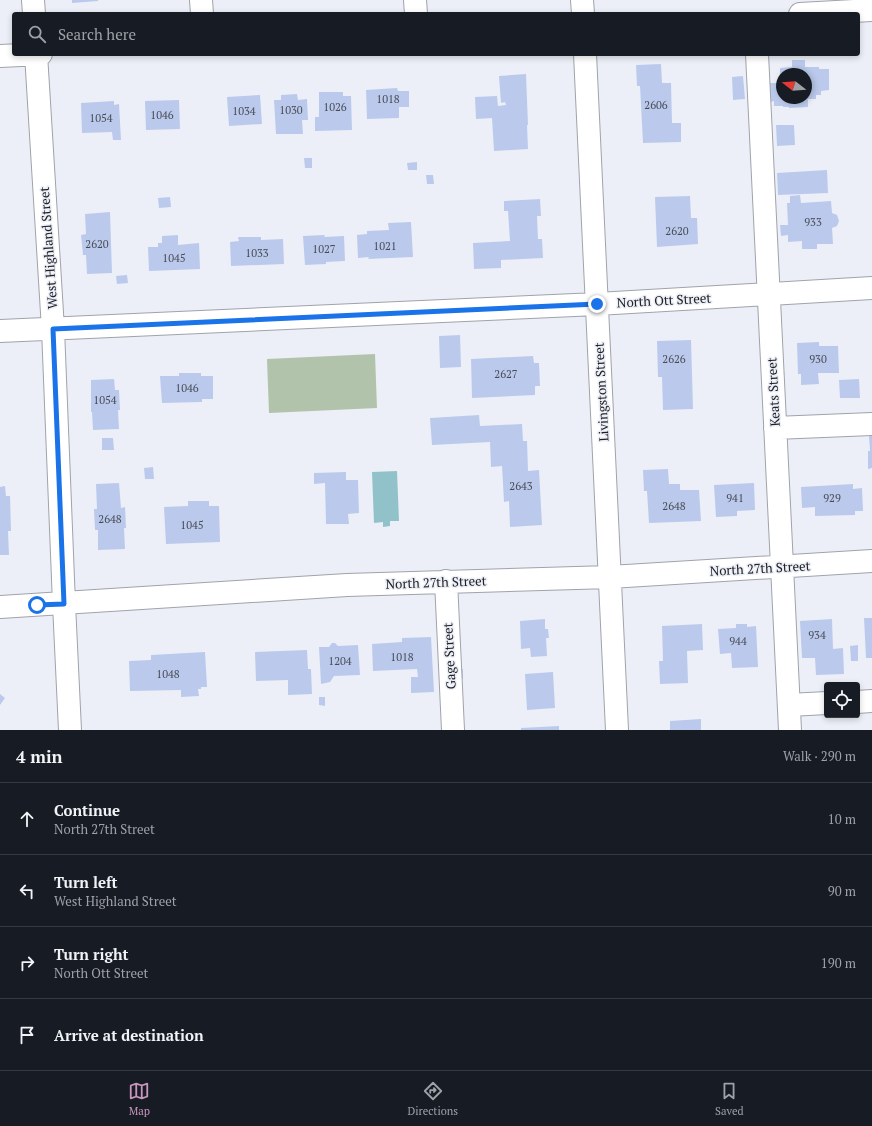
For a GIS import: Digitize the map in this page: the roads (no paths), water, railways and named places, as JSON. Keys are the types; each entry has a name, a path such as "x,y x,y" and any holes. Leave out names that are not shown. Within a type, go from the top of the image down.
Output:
{"street":[{"path":"33,0 34,12"},
{"path":"201,0 202,12"},
{"path":"415,0 416,12"},
{"path":"582,0 583,12"},
{"path":"836,12 872,10"},
{"path":"0,56 12,55"},
{"name":"West Highland Street","path":"36,56 53,329 70,730"},
{"name":"Livingston Street","path":"585,56 617,730"},
{"name":"Keats Street","path":"757,56 790,730"},
{"name":"North Ott Street","path":"0,331 597,304 872,288"},
{"path":"775,428 872,424"},
{"name":"North 27th Street","path":"0,607 347,585 610,577 872,561"},
{"name":"Gage Street","path":"446,581 453,730"},
{"path":"860,702 872,701"},
{"path":"789,705 824,703"}],"water":[{"path":"397,471 399,521 390,521 390,526 383,527 383,522 374,523 372,472"}]}
